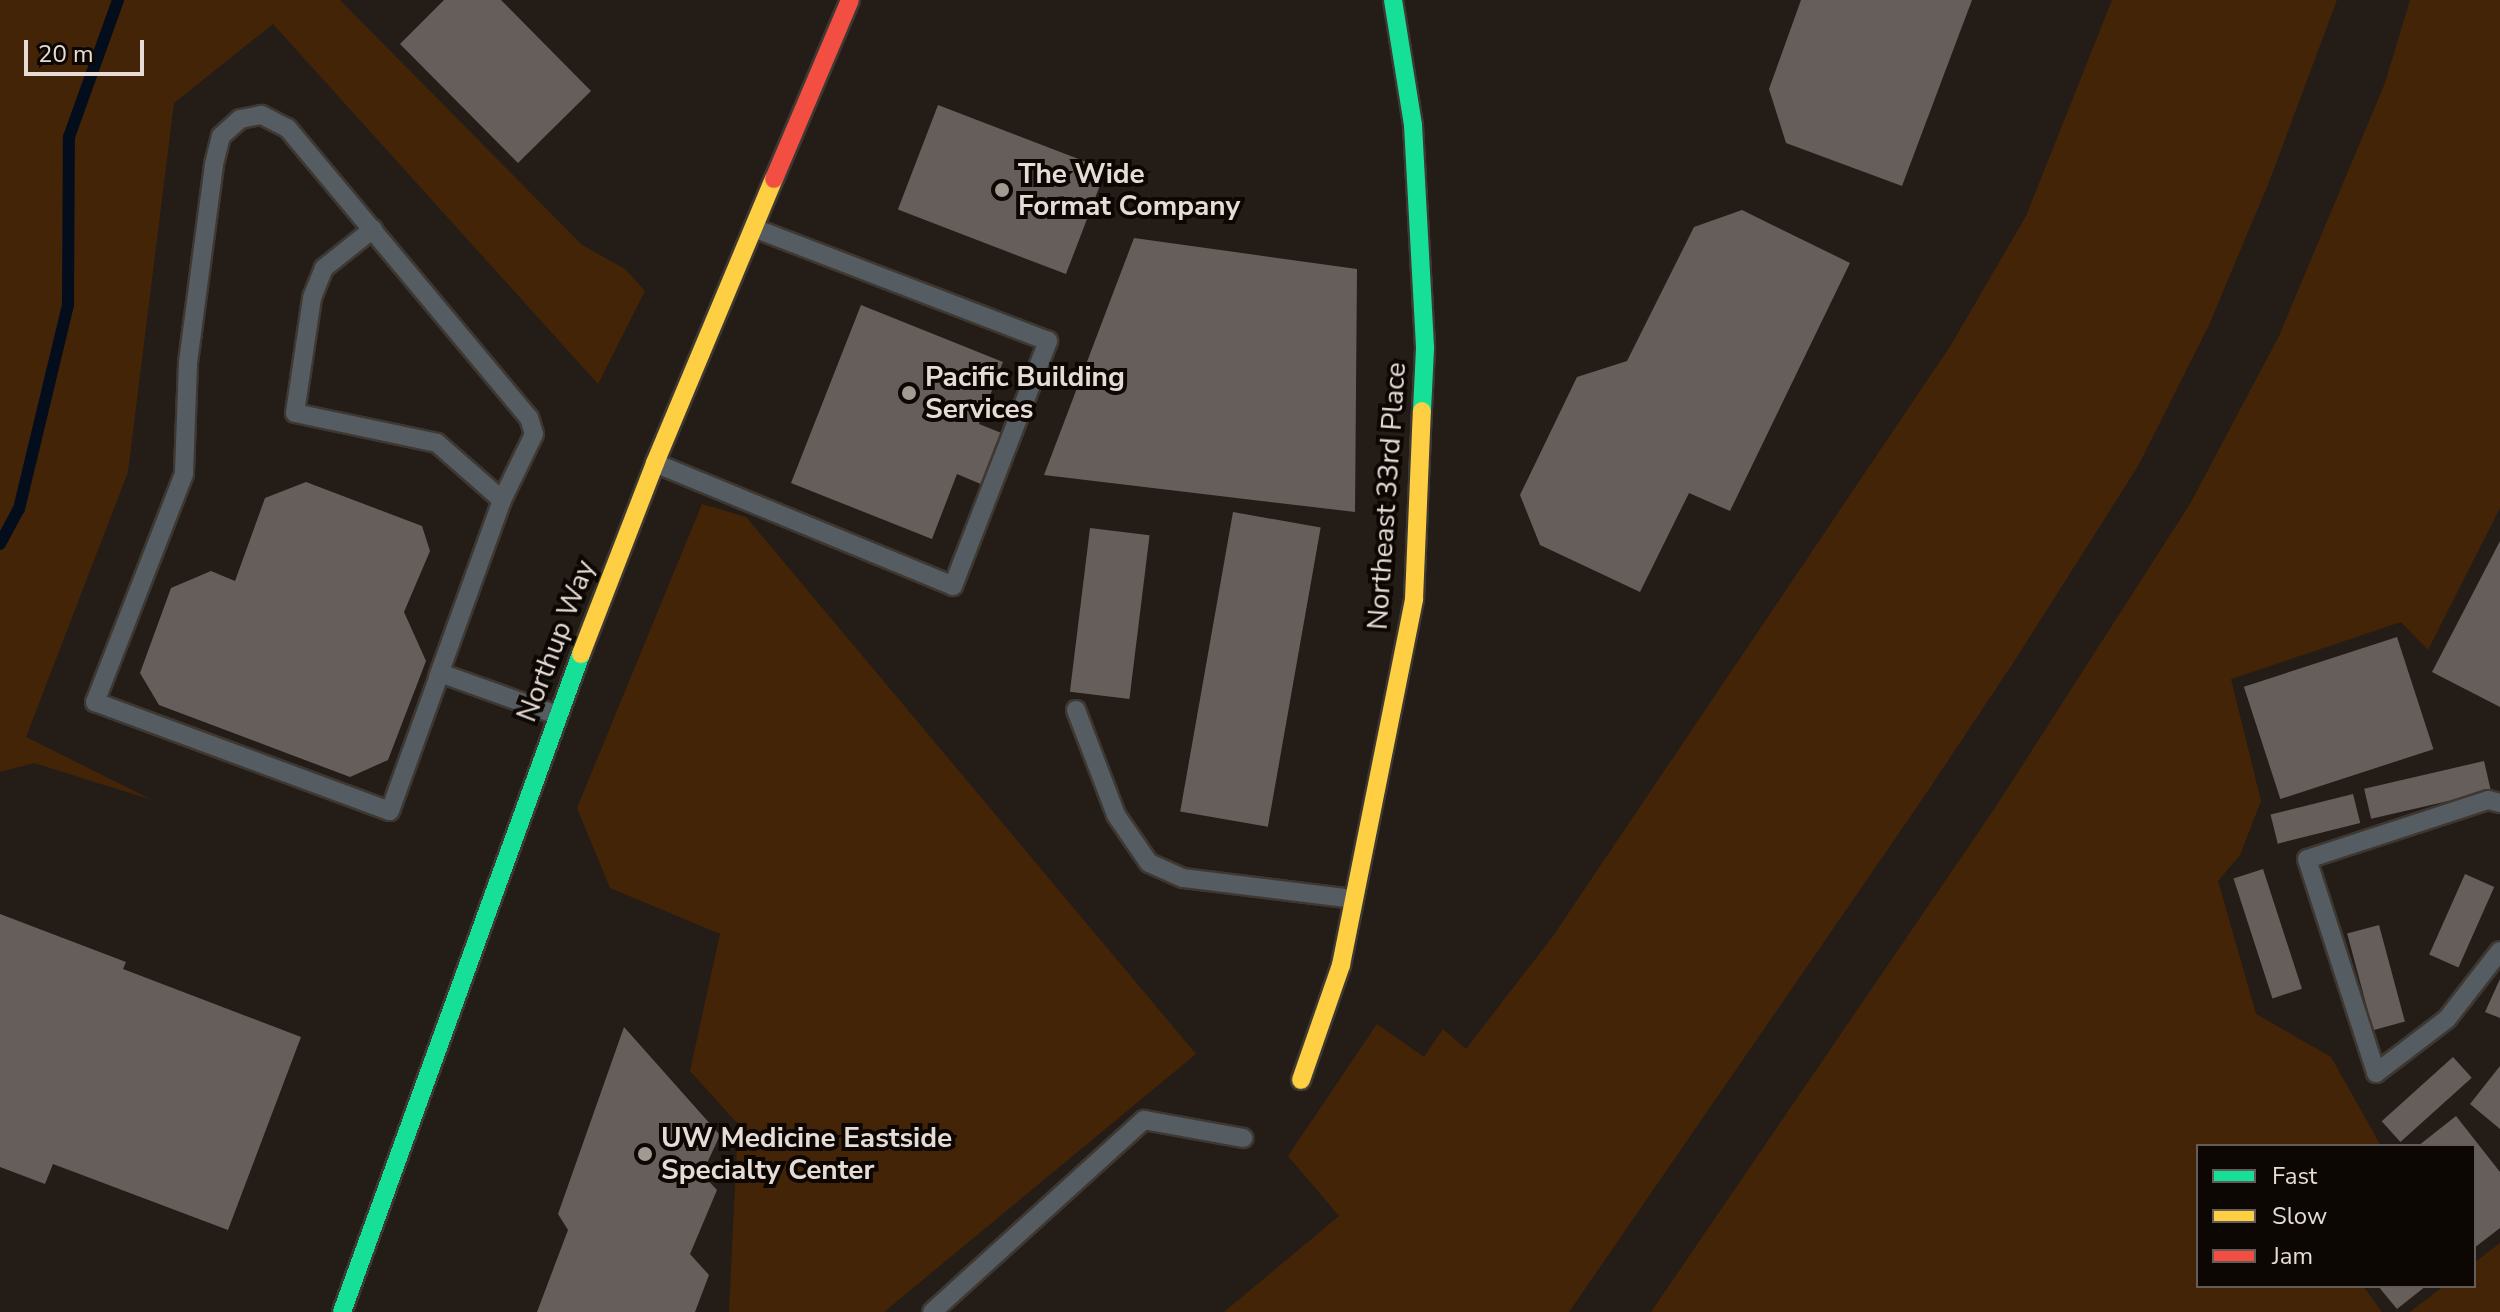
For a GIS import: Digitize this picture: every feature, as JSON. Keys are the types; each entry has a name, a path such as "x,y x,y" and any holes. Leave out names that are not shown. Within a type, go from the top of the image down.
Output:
{"main road":[{"name":"Northup Way","path":"342,1312 557,715 655,463 850,0"},
{"name":"Northeast 33rd Place","path":"1301,1080 1341,965 1414,599 1425,364 1413,125 1393,0"}],"lane":[{"path":"261,115 287,128 373,229 529,418 534,434 502,500 390,811 95,702 184,474 188,363 214,165 221,136 240,119 261,115"},
{"path":"655,463 953,586 1048,341 754,228"},
{"path":"373,229 324,268 312,298 295,413 437,443 502,500"},
{"path":"438,677 440,673 557,715"},
{"path":"1076,710 1116,815 1149,863 1183,878 1354,899"},
{"path":"2500,803 2488,800 2307,859 2376,1073 2447,1019 2500,951"},
{"path":"932,1312 1144,1120 1243,1138"}],"shaded area":[{"path":"0,0 340,0 582,245 625,269 645,291 598,384 273,24 174,103 128,472 26,737 152,800 34,763 0,772"},
{"path":"2112,0 2337,0 2269,182 2209,325 2138,466 1919,804 1569,1312 1224,1312 1339,1216 1288,1156 1377,1024 1424,1057 1443,1029 1466,1049 1553,936 1951,345 2026,216"},
{"path":"2410,0 2500,0 2500,508 2428,650 2401,622 2231,679 2261,801 2240,855 2218,881 2256,1014 2331,1057 2380,1144 2196,1144 2196,1288 2364,1288 2382,1312 1651,1312 1995,808 2190,504 2279,336 2385,83"},
{"path":"702,504 746,517 1196,1054 884,1312 729,1312 738,1124 690,1071 720,934 610,888 577,808"},
{"path":"2500,1243 2500,1312 2410,1312 2441,1288 2476,1288 2476,1261"}],"building":[{"path":"444,0 501,0 591,91 518,163 400,44"},
{"path":"1801,0 1972,0 1902,186 1786,143 1769,89"},
{"name":"The Wide Format Company","path":"938,105 1106,170 1066,274 898,210"},
{"path":"1742,210 1850,263 1730,511 1689,493 1640,592 1540,545 1520,495 1577,377 1627,361 1694,227"},
{"path":"1134,238 1357,269 1355,512 1044,475"},
{"name":"Pacific Building Services","path":"861,305 1003,362 979,424 1004,434 983,485 957,474 932,539 791,483"},
{"path":"306,482 422,526 430,551 404,612 426,661 388,760 350,777 159,705 140,673 171,588 211,571 235,581 265,498"},
{"path":"1233,512 1321,527 1268,827 1180,811"},
{"path":"1090,528 1150,535 1129,699 1070,692"},
{"path":"2500,541 2500,707 2432,672"},
{"path":"2397,637 2433,749 2280,799 2244,687"},
{"path":"2484,761 2491,791 2371,819 2364,789"},
{"path":"2353,794 2360,823 2278,844 2271,815"},
{"path":"2263,869 2302,989 2272,998 2234,879"},
{"path":"2465,874 2494,887 2458,967 2429,954"},
{"path":"0,914 126,962 123,969 301,1037 228,1230 53,1164 45,1184 0,1167"},
{"path":"2379,925 2405,1022 2373,1030 2347,934"},
{"path":"2500,979 2500,1018 2485,1012"},
{"name":"UW Medicine Eastside Specialty Center","path":"624,1027 720,1135 702,1174 717,1190 690,1254 709,1275 695,1312 537,1312 568,1230 558,1214"},
{"path":"2453,1057 2472,1078 2400,1142 2382,1121"},
{"path":"2500,1066 2500,1129 2470,1104"},
{"path":"2456,1116 2500,1172 2500,1228 2476,1246 2476,1144 2421,1144"},
{"path":"2380,1288 2423,1288 2397,1309"}],"waterway":[{"path":"0,544 19,509 68,305 69,137 118,0"}],"traffic: fast":[{"path":"1393,0 1413,125 1425,349 1422,411"},
{"path":"342,1312 581,654"}],"traffic: slow":[{"path":"581,654 655,463 774,179"},
{"path":"1301,1080 1341,965 1414,599 1422,411"}],"traffic: jam":[{"path":"774,179 850,0"}],"place":[{"name":"The Wide Format Company","path":"1002,190"},
{"name":"Pacific Building Services","path":"909,393"},
{"name":"UW Medicine Eastside Specialty Center","path":"645,1154"}]}
